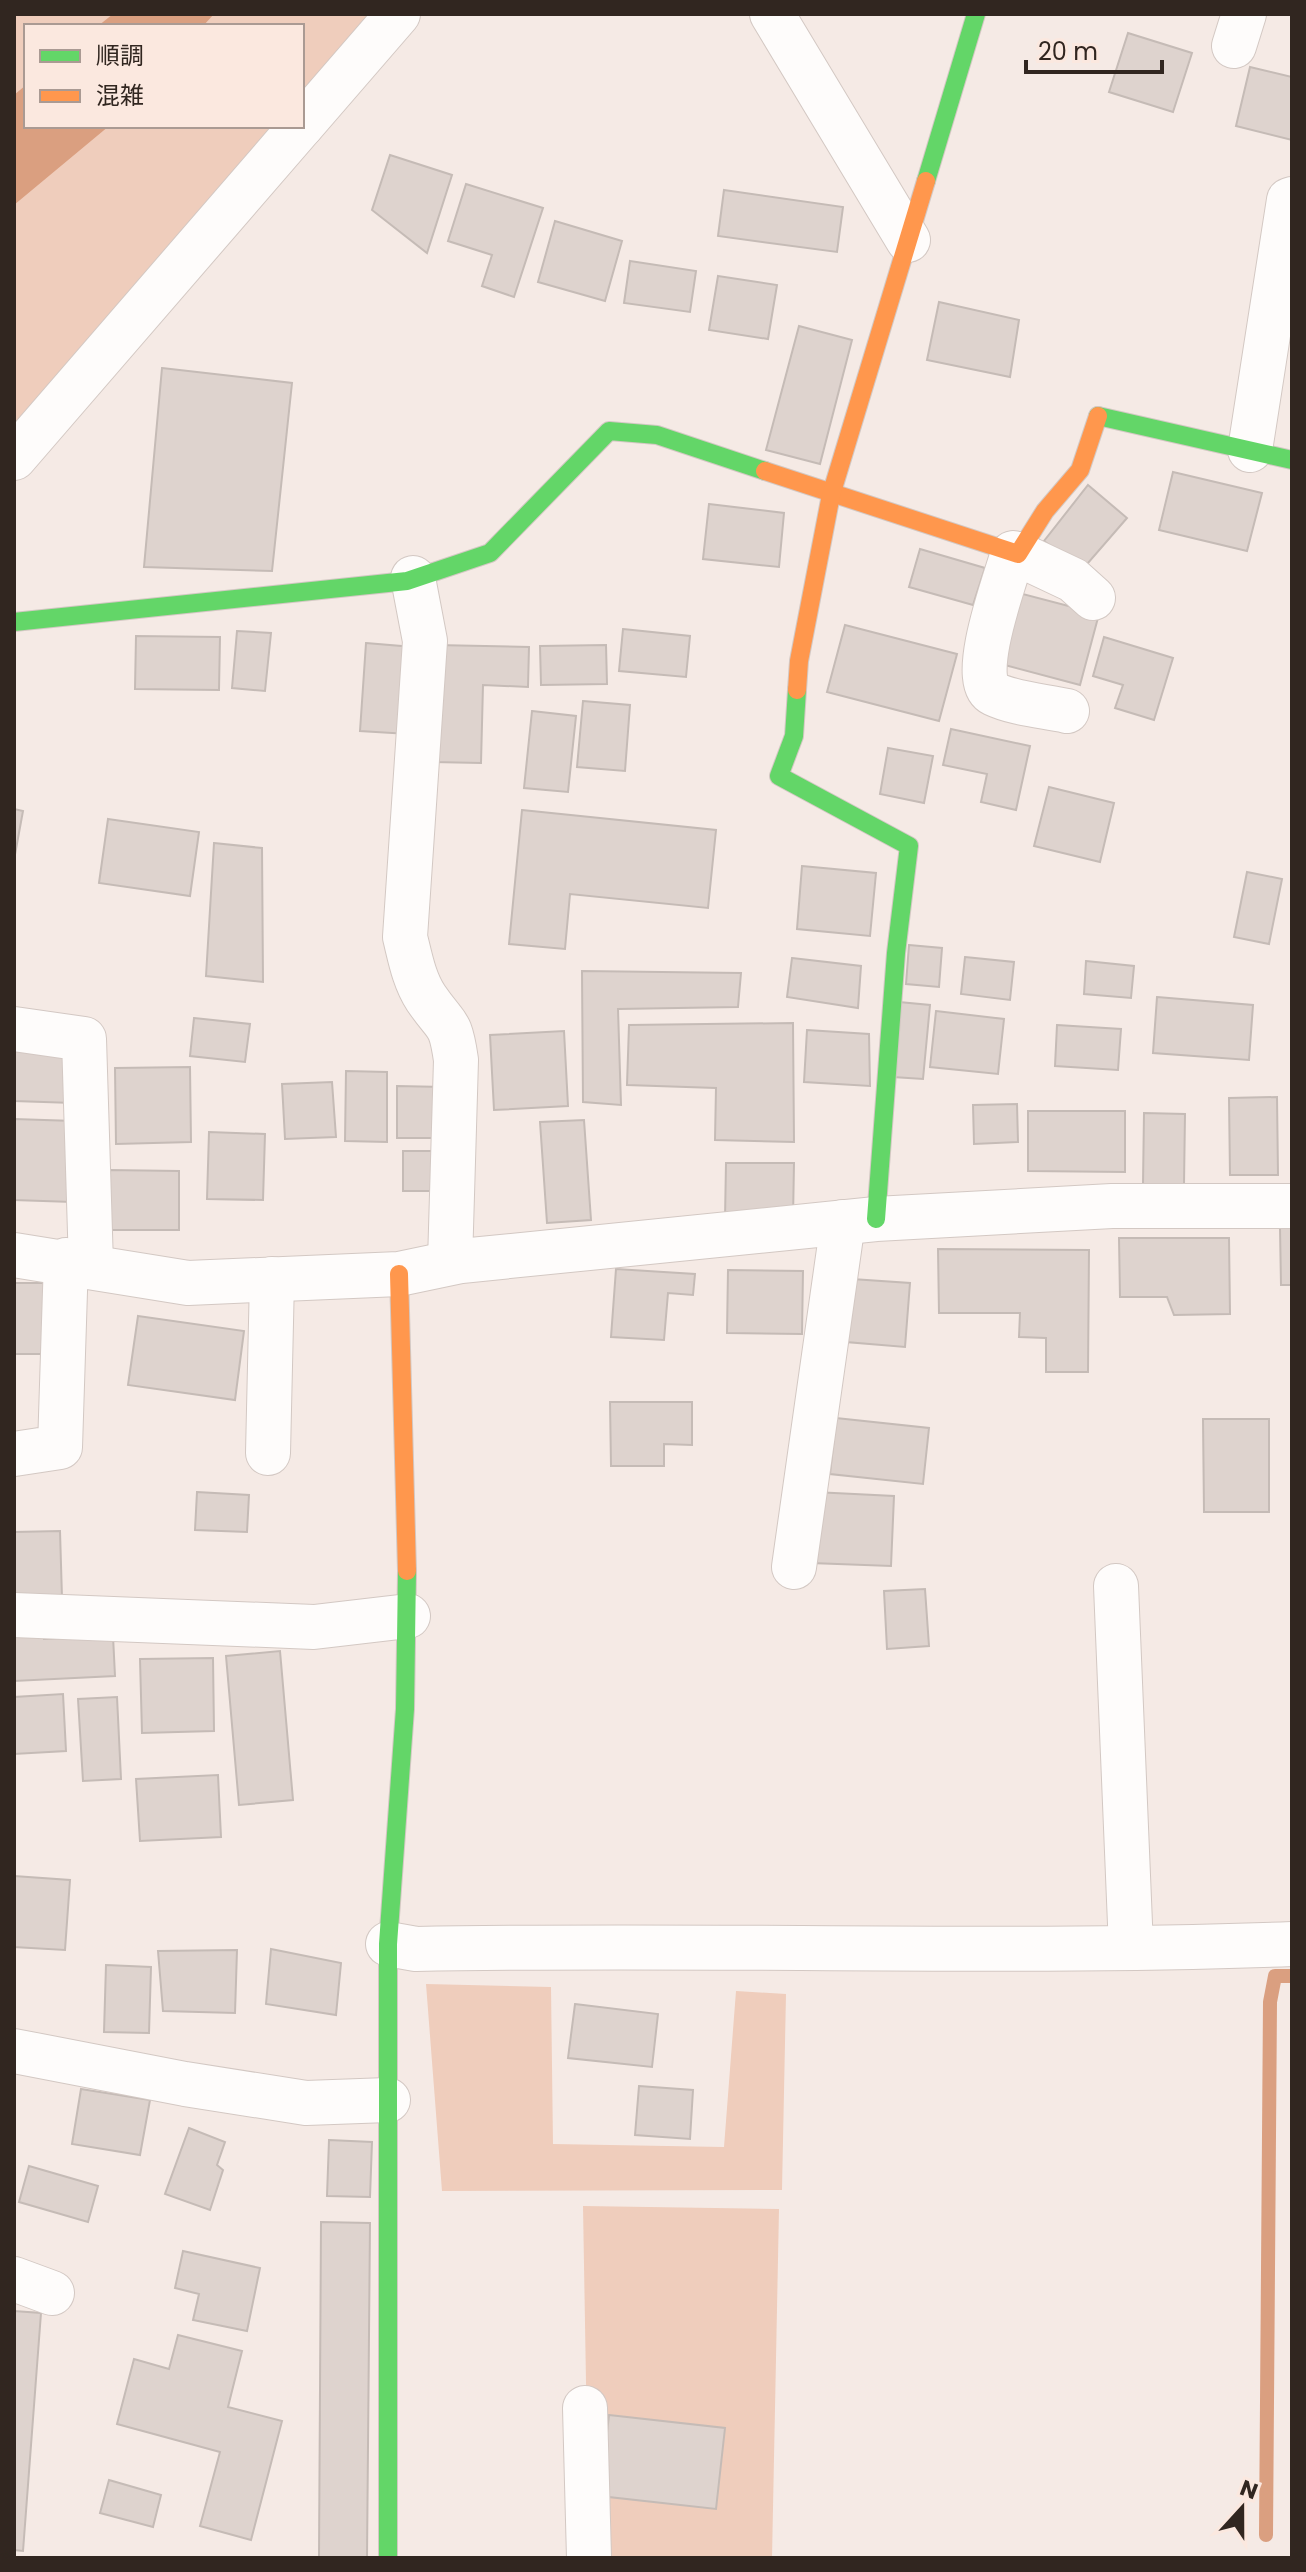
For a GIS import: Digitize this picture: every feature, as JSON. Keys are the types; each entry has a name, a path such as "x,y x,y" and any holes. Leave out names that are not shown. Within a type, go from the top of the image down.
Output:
{"street":[{"path":"304,123 398,14"},
{"path":"772,14 908,240"},
{"path":"794,1567 859,1220 909,846 779,776 794,736 799,661 831,495 976,14"},
{"path":"14,458 299,128"},
{"path":"1250,450 1261,365 1289,200 1292,199"},
{"path":"1067,711 992,694 983,682 984,656 1016,554 1045,511 1080,470 1097,416 1292,460"},
{"path":"14,622 413,578 490,553 609,431 657,435 1016,554 1073,580 1093,598"},
{"path":"413,578 425,641 405,937 411,965 425,997 452,1029 456,1060 450,1262"},
{"path":"14,1029 84,1039 78,1263 65,1360 60,1447 14,1454"},
{"path":"14,1255 188,1283 399,1274 450,1262 859,1220 1112,1206 1292,1206"},
{"path":"388,2558 388,1944 405,1709 408,1616 399,1274"},
{"path":"268,1453 272,1279"},
{"path":"1116,1586 1131,1948"},
{"path":"14,1615 314,1627 408,1616"},
{"path":"388,1944 416,1949 611,1945 1131,1948 1292,1944"},
{"path":"14,2051 185,2084 306,2103 388,2100"},
{"path":"585,2408 589,2558"}],"shaded area":[{"path":"14,14 395,14 304,122 304,24 24,24 24,128 299,128 14,458"},
{"path":"113,14 214,14 205,24 100,24"},
{"path":"24,87 24,128 107,128 14,205 14,95"},
{"path":"426,1984 551,1987 553,2144 724,2147 736,1991 786,1994 782,2190 442,2191"},
{"path":"583,2206 779,2209 772,2558 589,2558"}],"building":[{"path":"1128,33 1192,53 1173,112 1109,92"},
{"path":"1250,67 1292,77 1292,140 1236,126"},
{"path":"390,155 452,175 427,253 372,210"},
{"path":"466,184 543,208 514,297 482,286 492,255 448,241"},
{"path":"724,190 843,207 837,252 718,236"},
{"path":"555,221 622,241 605,301 538,282"},
{"path":"630,261 696,271 690,312 624,303"},
{"path":"718,276 777,285 768,339 709,330"},
{"path":"939,302 1019,320 1010,377 927,360"},
{"path":"799,326 852,340 820,464 766,450"},
{"path":"162,368 292,383 272,571 144,567"},
{"path":"1173,472 1262,493 1247,551 1159,530"},
{"path":"1088,485 1127,518 1082,570 1044,541"},
{"path":"709,504 784,513 779,567 703,559"},
{"path":"920,549 985,568 973,605 909,587"},
{"path":"1015,592 1099,614 1080,685 997,663"},
{"path":"845,625 957,654 939,721 827,692"},
{"path":"623,629 690,636 686,677 619,671"},
{"path":"237,631 271,633 265,691 232,688"},
{"path":"136,636 220,637 219,690 135,689"},
{"path":"1104,637 1173,658 1154,720 1115,708 1123,685 1093,676"},
{"path":"366,643 413,647 408,734 360,731"},
{"path":"435,645 529,647 528,687 483,685 481,763 433,762"},
{"path":"606,645 607,684 541,685 540,646"},
{"path":"583,701 630,705 625,771 577,767"},
{"path":"532,711 576,716 568,792 524,788"},
{"path":"951,729 1030,746 1016,810 981,802 987,774 943,765"},
{"path":"888,748 933,756 924,803 880,794"},
{"path":"1049,787 1114,803 1100,862 1034,846"},
{"path":"14,809 23,811 14,860"},
{"path":"522,810 716,830 708,908 570,894 565,949 509,944"},
{"path":"108,819 199,832 190,896 99,883"},
{"path":"214,843 262,848 263,982 206,976"},
{"path":"802,866 876,873 870,936 797,929"},
{"path":"1247,872 1282,879 1269,944 1234,937"},
{"path":"909,945 942,948 939,987 906,984"},
{"path":"965,957 1014,962 1010,1000 961,994"},
{"path":"792,958 861,966 858,1008 787,997"},
{"path":"1086,961 1134,966 1131,998 1084,994"},
{"path":"582,971 741,973 738,1007 618,1009 621,1105 583,1102"},
{"path":"1157,997 1253,1005 1249,1060 1153,1053"},
{"path":"899,1002 930,1005 923,1079 893,1077"},
{"path":"936,1011 1004,1019 998,1074 930,1067"},
{"path":"194,1018 250,1024 245,1062 190,1056"},
{"path":"793,1023 794,1142 715,1140 716,1088 627,1085 629,1025"},
{"path":"1057,1025 1121,1029 1118,1070 1055,1066"},
{"path":"807,1030 869,1034 870,1086 804,1082"},
{"path":"564,1031 568,1106 494,1110 490,1035"},
{"path":"14,1042 76,1044 73,1103 14,1101"},
{"path":"190,1067 191,1142 116,1144 115,1068"},
{"path":"346,1071 387,1072 387,1142 345,1141"},
{"path":"332,1082 336,1137 285,1139 282,1084"},
{"path":"397,1086 444,1087 444,1138 397,1138"},
{"path":"1277,1097 1278,1175 1230,1175 1229,1098"},
{"path":"1017,1104 1018,1142 974,1144 973,1105"},
{"path":"1028,1111 1125,1111 1125,1172 1028,1171"},
{"path":"1144,1113 1185,1114 1184,1184 1143,1184"},
{"path":"14,1119 74,1121 72,1202 14,1200"},
{"path":"584,1120 591,1220 547,1223 540,1122"},
{"path":"209,1132 265,1134 263,1200 207,1199"},
{"path":"403,1151 447,1151 447,1191 403,1191"},
{"path":"726,1163 794,1163 793,1219 725,1219"},
{"path":"108,1170 179,1171 179,1230 108,1230"},
{"path":"1280,1228 1292,1228 1292,1285 1281,1285"},
{"path":"1119,1238 1229,1238 1230,1314 1174,1315 1167,1297 1120,1297"},
{"path":"938,1249 1089,1250 1088,1372 1046,1372 1046,1338 1019,1337 1020,1313 939,1313"},
{"path":"616,1269 695,1274 693,1295 668,1293 664,1340 611,1337"},
{"path":"728,1270 803,1271 802,1334 727,1333"},
{"path":"852,1279 910,1283 905,1347 846,1342"},
{"path":"14,1283 48,1283 48,1354 14,1354"},
{"path":"138,1316 244,1331 235,1400 128,1385"},
{"path":"610,1402 692,1402 692,1445 664,1444 664,1466 611,1466"},
{"path":"836,1418 929,1428 923,1484 830,1474"},
{"path":"1203,1419 1269,1419 1269,1512 1204,1512"},
{"path":"197,1492 249,1495 247,1532 195,1530"},
{"path":"814,1492 894,1496 891,1566 811,1563"},
{"path":"60,1531 62,1598 14,1599 14,1532"},
{"path":"925,1589 929,1646 887,1649 884,1591"},
{"path":"44,1622 44,1639 113,1636 115,1676 14,1681 14,1623"},
{"path":"280,1651 293,1800 239,1805 226,1656"},
{"path":"213,1658 214,1731 142,1733 140,1659"},
{"path":"63,1694 66,1751 14,1754 14,1697"},
{"path":"117,1697 121,1779 83,1781 78,1699"},
{"path":"218,1775 221,1837 140,1841 136,1779"},
{"path":"14,1876 70,1880 65,1950 14,1947"},
{"path":"271,1949 341,1963 336,2015 266,2004"},
{"path":"237,1950 235,2013 163,2011 158,1951"},
{"path":"106,1965 151,1967 149,2033 104,2032"},
{"path":"575,2004 658,2014 652,2067 568,2058"},
{"path":"639,2086 693,2090 690,2139 635,2135"},
{"path":"81,2089 150,2100 140,2155 72,2144"},
{"path":"189,2128 225,2142 217,2165 223,2170 210,2210 165,2194"},
{"path":"329,2140 372,2142 370,2197 327,2196"},
{"path":"29,2166 98,2186 88,2222 19,2202"},
{"path":"321,2222 370,2223 367,2558 319,2558"},
{"path":"183,2251 260,2268 247,2331 193,2320 199,2294 175,2288"},
{"path":"14,2311 41,2313 23,2551 14,2550"},
{"path":"178,2335 242,2351 228,2407 282,2421 251,2540 200,2526 220,2452 117,2424 134,2359 169,2369"},
{"path":"609,2415 725,2428 716,2509 600,2496"},
{"path":"109,2480 161,2495 153,2527 100,2513"}],"waterway":[{"path":"1266,2535 1270,2002 1275,1976 1292,1976"}],"traffic: fast":[{"path":"926,181 976,14"},
{"path":"1098,416 1292,460"},
{"path":"14,622 407,581 490,553 609,431 657,435 765,471"},
{"path":"797,690 794,736 779,776 909,846 896,953 876,1219"},
{"path":"388,2558 388,1944 405,1709 407,1571"}],"traffic: slow":[{"path":"797,690 799,661 831,495 926,181"},
{"path":"765,471 1018,554 1045,511 1080,470 1098,416"},
{"path":"399,1274 407,1571"}]}
